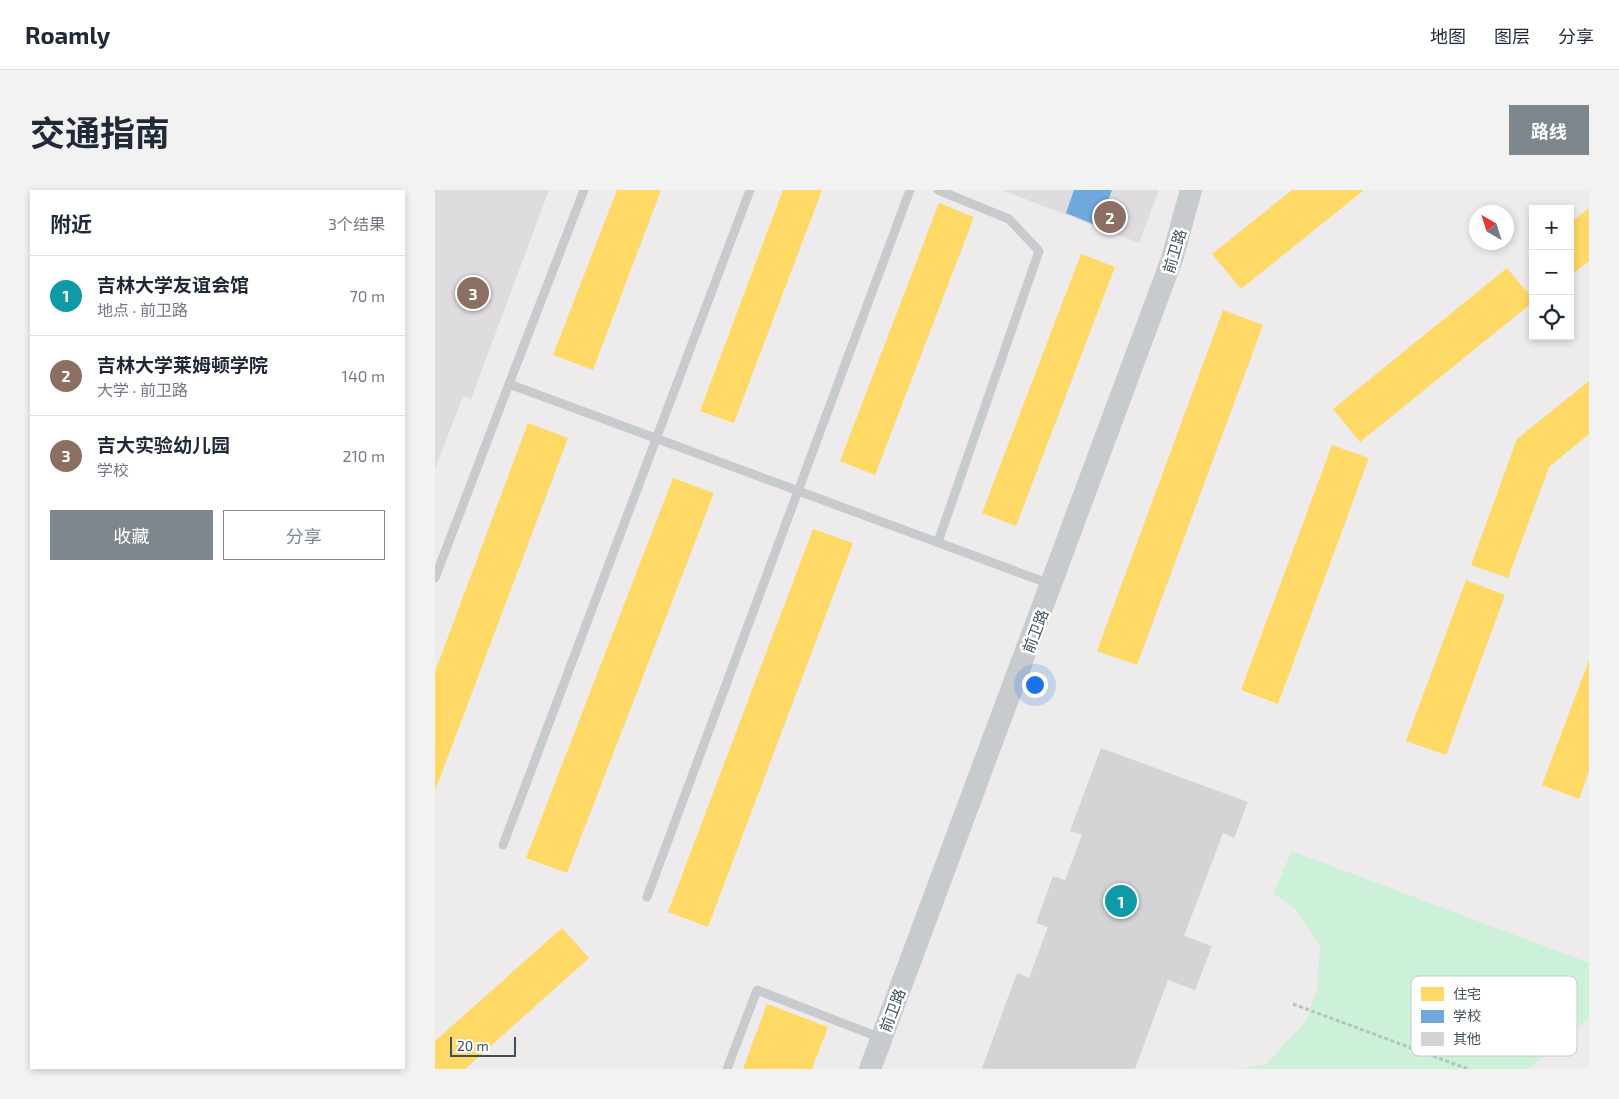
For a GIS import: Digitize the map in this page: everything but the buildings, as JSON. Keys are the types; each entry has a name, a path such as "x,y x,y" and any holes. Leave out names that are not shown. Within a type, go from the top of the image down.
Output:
{"street":[{"name":"前卫路","path":"870,1069 1172,260 1191,190"}],"lane":[{"path":"435,575 584,190"},
{"path":"503,845 750,190"},
{"path":"647,897 910,190"},
{"path":"938,190 1009,219 1039,250 938,542"},
{"path":"509,384 1052,585"},
{"path":"727,1069 757,990 881,1038"}],"path":[{"path":"1293,1004 1411,1048"},
{"path":"1433,1056 1468,1069"}],"shaded area":[{"path":"435,190 549,190 471,399 463,396 435,469"},
{"path":"1002,190 1159,190 1139,243"}],"green space":[{"path":"1292,851 1589,963 1589,1018 1577,1028 1577,976 1411,976 1411,1056 1544,1056 1528,1069 1238,1069 1266,1064 1307,1020 1317,989 1320,946 1295,909 1273,893"}],"place":[{"name":"吉林大学莱姆顿学院","path":"1110,217"},
{"name":"吉大实验幼儿园","path":"473,293"},
{"name":"吉林大学友谊会馆","path":"1121,901"}]}
